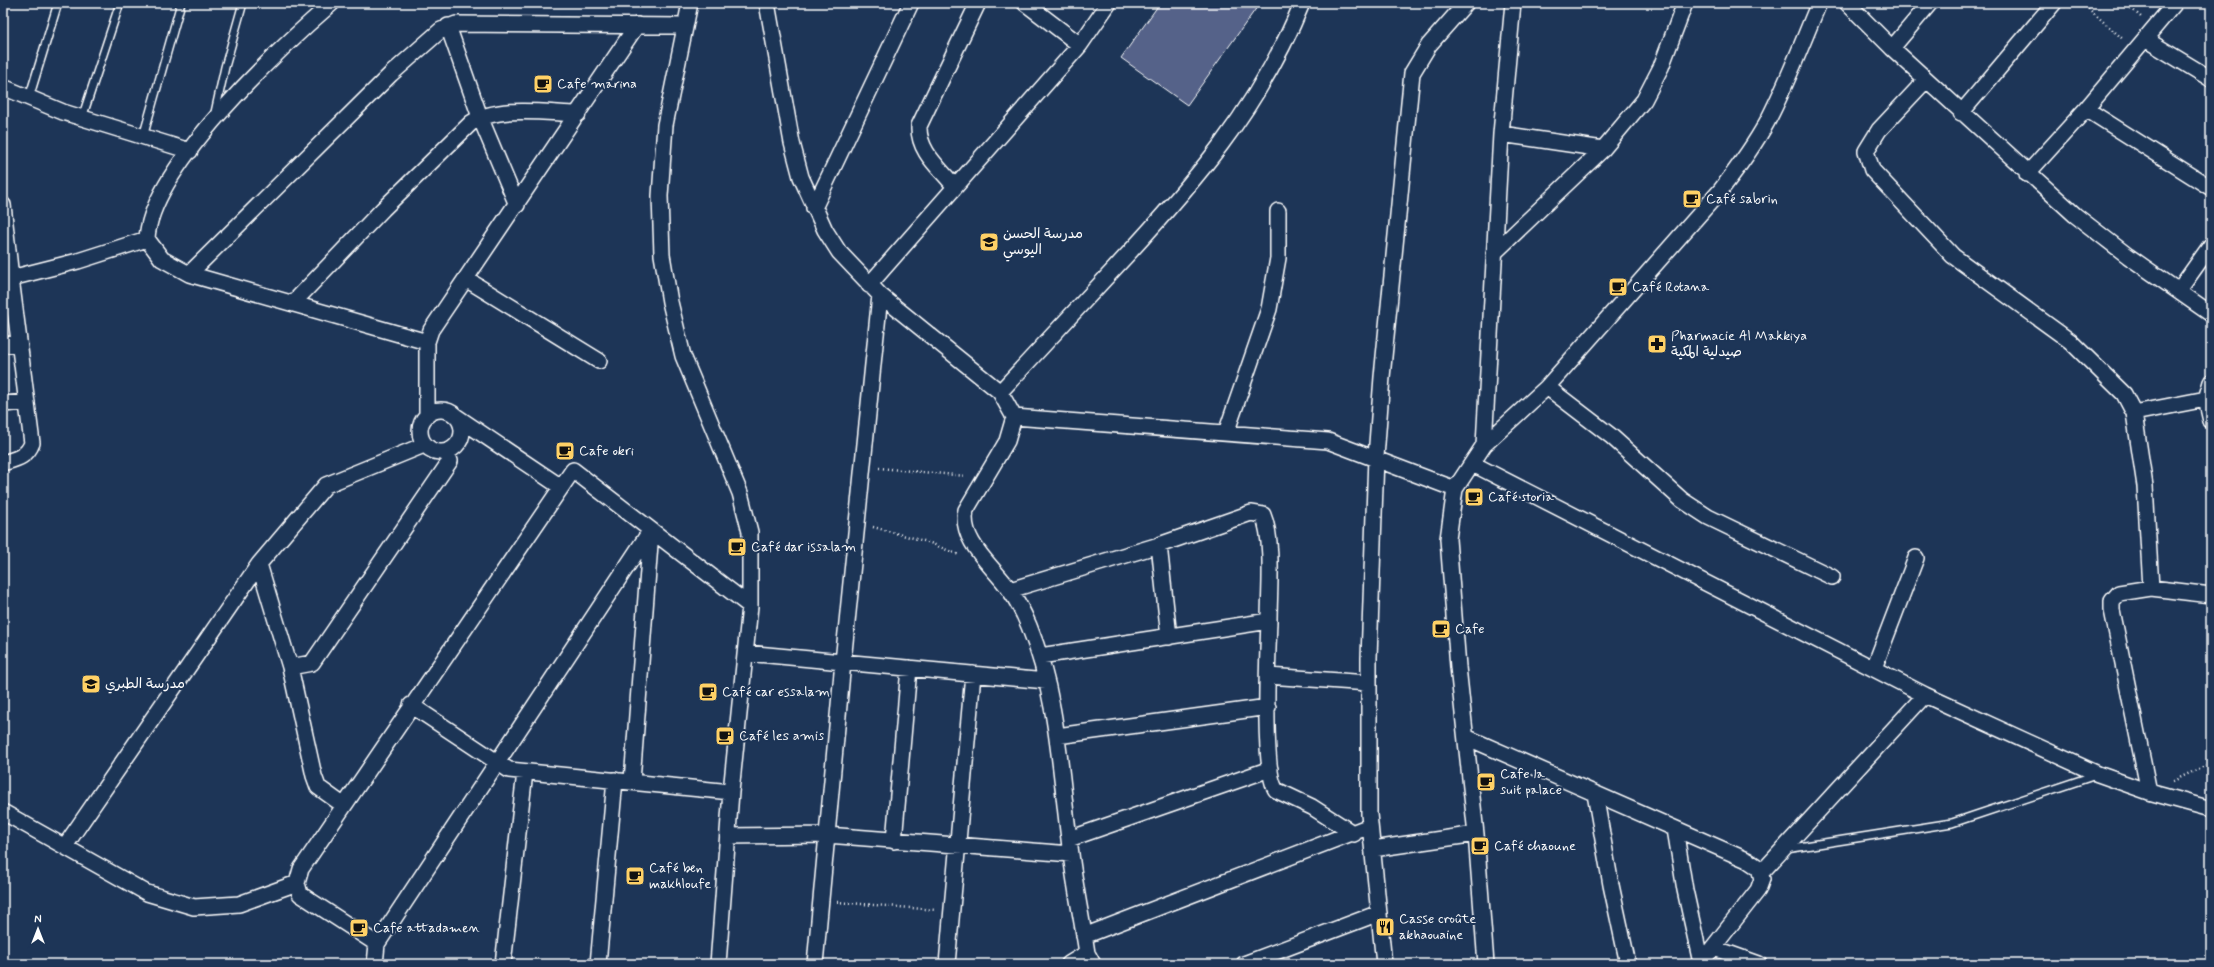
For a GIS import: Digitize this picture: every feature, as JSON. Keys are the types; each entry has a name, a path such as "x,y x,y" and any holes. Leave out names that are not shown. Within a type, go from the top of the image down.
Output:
{"street":[{"path":"332,3 269,62 213,120 162,190 148,223 147,239 162,258 189,274 427,342"},
{"path":"690,3 684,26 665,125 661,164 660,196 662,255 670,302 683,356 740,493 750,532 750,606 731,792 718,964"},
{"path":"767,3 792,143 801,177 814,208 839,252 880,295 1000,392 1014,416 1007,441 966,510 964,520 973,544 1010,590 1028,625 1040,656 1046,681 1057,736 1071,854 1084,936 1090,958 1069,964"},
{"path":"814,208 911,3"},
{"path":"955,187 924,150 919,139 919,126 978,3"},
{"path":"1025,3 1080,45"},
{"path":"869,285 1080,45 1109,3"},
{"path":"1000,392 1182,196 1219,148 1270,73 1286,43 1302,3"},
{"path":"1384,964 1370,826 1369,683 1376,457 1382,377 1412,73 1429,45 1466,3"},
{"path":"1484,445 1501,134 1513,3"},
{"path":"1494,253 1604,149 1644,100 1661,67 1685,3"},
{"path":"1486,964 1476,834 1458,667 1448,539 1455,489 1473,464 1484,445 1547,388 1720,191 1746,157 1767,123 1783,89 1818,3"},
{"path":"1848,3 1892,48 2027,174 2075,215 2122,251 2211,314"},
{"path":"1892,48 1930,3"},
{"path":"1961,113 2054,3"},
{"path":"2027,174 2086,109 2175,3"},
{"path":"189,274 342,120 427,41 448,26 456,24 684,26"},
{"path":"427,415 427,342 431,330 517,205 637,25"},
{"path":"448,26 480,117 517,205"},
{"path":"2141,45 2211,79"},
{"path":"1926,80 1878,130 1866,151 1872,170 1953,256 2070,341 2124,394 2134,413 2145,486 2151,588"},
{"path":"3,87 29,99 82,118 143,138 190,151"},
{"path":"2086,109 2211,188"},
{"path":"292,303 383,209 471,123 480,117 498,113 578,114"},
{"path":"1501,134 1604,149"},
{"path":"3,205 7,279 32,433 32,443 29,450 22,456 3,463"},
{"path":"1226,433 1269,309 1278,258 1278,211"},
{"path":"7,279 78,261 147,239"},
{"path":"2179,290 2211,245"},
{"path":"466,279 600,361"},
{"path":"815,964 843,662 880,295"},
{"path":"3,345 18,343"},
{"path":"2211,382 2206,399 2211,421"},
{"path":"1547,388 1611,436 1682,500 1708,517 1832,577"},
{"path":"427,396 561,487"},
{"path":"2134,413 2206,399"},
{"path":"3,404 27,402"},
{"path":"439,410 455,415 462,429 460,440 452,449 446,452 438,453 424,445 419,433 422,420 427,415 439,410"},
{"path":"1014,416 1328,441 1376,457 1455,489"},
{"path":"64,846 259,564 326,485 424,445"},
{"path":"290,667 312,663 450,461 446,452"},
{"path":"1473,464 1874,668 1924,695 2098,774 2149,792 2211,809"},
{"path":"377,944 307,901 300,894 297,883 301,869 411,705 573,470 750,606"},
{"path":"1010,590 1159,545 1251,513 1263,515 1269,541 1268,707 1271,780 1276,790 1312,807 1354,834"},
{"path":"375,964 377,944 651,530"},
{"path":"632,782 651,530"},
{"path":"1159,545 1169,637"},
{"path":"1874,668 1916,558"},
{"path":"259,564 290,667 318,787 343,805"},
{"path":"2149,792 2112,610 2112,601 2118,593 2151,588 2211,595"},
{"path":"1040,656 1269,621"},
{"path":"746,653 1046,681"},
{"path":"894,840 909,668"},
{"path":"947,964 956,844 973,674"},
{"path":"1268,676 1369,683"},
{"path":"1701,964 1758,890 1762,872 1924,695"},
{"path":"411,705 509,770 731,792"},
{"path":"1057,736 1268,707"},
{"path":"1466,737 1747,860 1759,868 1762,872"},
{"path":"1069,839 1270,769"},
{"path":"503,964 525,772"},
{"path":"598,964 615,780"},
{"path":"1595,794 1611,885 1628,964"},
{"path":"3,812 147,893 194,907 239,904 297,883"},
{"path":"1084,936 1354,834 1370,826"},
{"path":"1675,829 1701,964"},
{"path":"1373,849 1476,834"},
{"path":"728,836 827,835 1071,854"},
{"path":"1244,964 1380,913"},
{"path":"1714,948 1759,964"}],"lane":[{"path":"29,99 58,3"},
{"path":"82,118 120,3"},
{"path":"143,138 180,3"},
{"path":"213,120 223,73 243,3"},
{"path":"1782,850 1952,823 2098,774"}],"path":[{"path":"2082,3 2141,45"},
{"path":"863,466 985,478"},
{"path":"857,522 928,542 964,557"},
{"path":"2149,792 2211,763"},
{"path":"821,901 951,911"}],"building":[{"path":"1160,3 1260,3 1187,105 1121,58"}],"place":[{"name":"Cafe marina","path":"543,84"},
{"name":"Café sabrin","path":"1692,199"},
{"name":"مدرسة الحسن اليوسي","path":"989,242"},
{"name":"Café Rotana","path":"1618,287"},
{"name":"Pharmacie Al Makkiya صيدلية المكية","path":"1657,344"},
{"name":"Cafe okri","path":"565,451"},
{"name":"Café storia","path":"1474,497"},
{"name":"Café dar issalam","path":"737,547"},
{"name":"Cafe","path":"1441,629"},
{"name":"مدرسة الطبري","path":"91,684"},
{"name":"Café car essalam","path":"708,692"},
{"name":"Café les amis","path":"725,736"},
{"name":"Cafe la suit palace","path":"1486,782"},
{"name":"Café chaoune","path":"1480,846"},
{"name":"Café ben makhloufe","path":"635,876"},
{"name":"Casse croûte akhaouaine","path":"1385,927"},
{"name":"Cafe attadamen","path":"359,928"}]}
